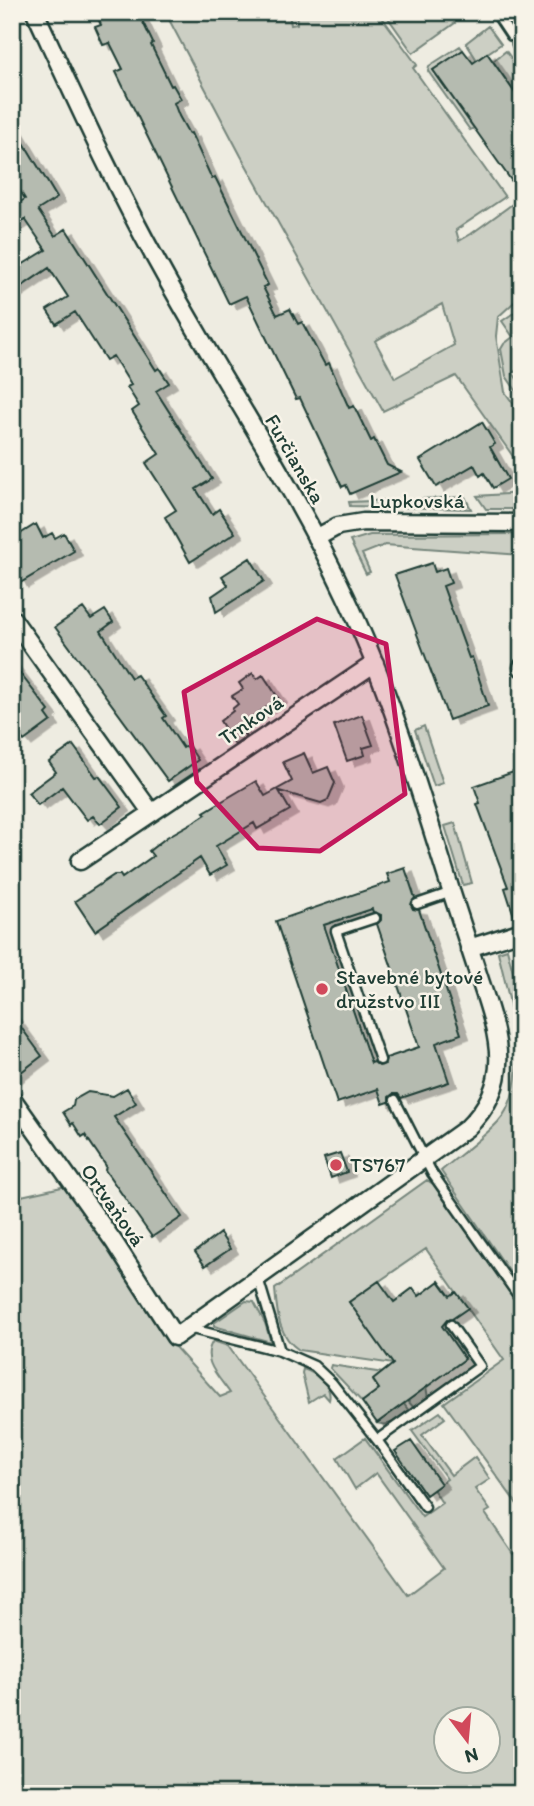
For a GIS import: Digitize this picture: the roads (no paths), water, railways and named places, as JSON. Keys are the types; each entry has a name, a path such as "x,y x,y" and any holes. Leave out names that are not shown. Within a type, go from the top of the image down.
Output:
{"street":[{"name":"Furčianska","path":"35,12 160,268 316,538 346,596 375,663 425,804 493,1020 499,1047 498,1074 491,1098 481,1115 424,1161"},
{"name":"Lupkovská","path":"316,538 338,526 351,523 522,523"},
{"path":"12,618 151,812"},
{"name":"Trnková","path":"80,861 375,663"},
{"path":"469,948 522,930"},
{"name":"Ortvaňová","path":"12,1098 181,1333"},
{"path":"181,1333 424,1161"}],"lane":[{"path":"495,12 511,36"},
{"path":"417,904 452,892"},
{"path":"375,918 336,931 380,1060"},
{"path":"395,1100 424,1161 522,1300"},
{"path":"258,1278 280,1352"},
{"path":"377,1440 480,1366 451,1325"},
{"path":"181,1333 280,1352 306,1361 325,1375 377,1440 425,1507"}],"place":[{"name":"Stavebné bytové družstvo III","path":"322,989"},
{"name":"TS767","path":"336,1165"}]}
